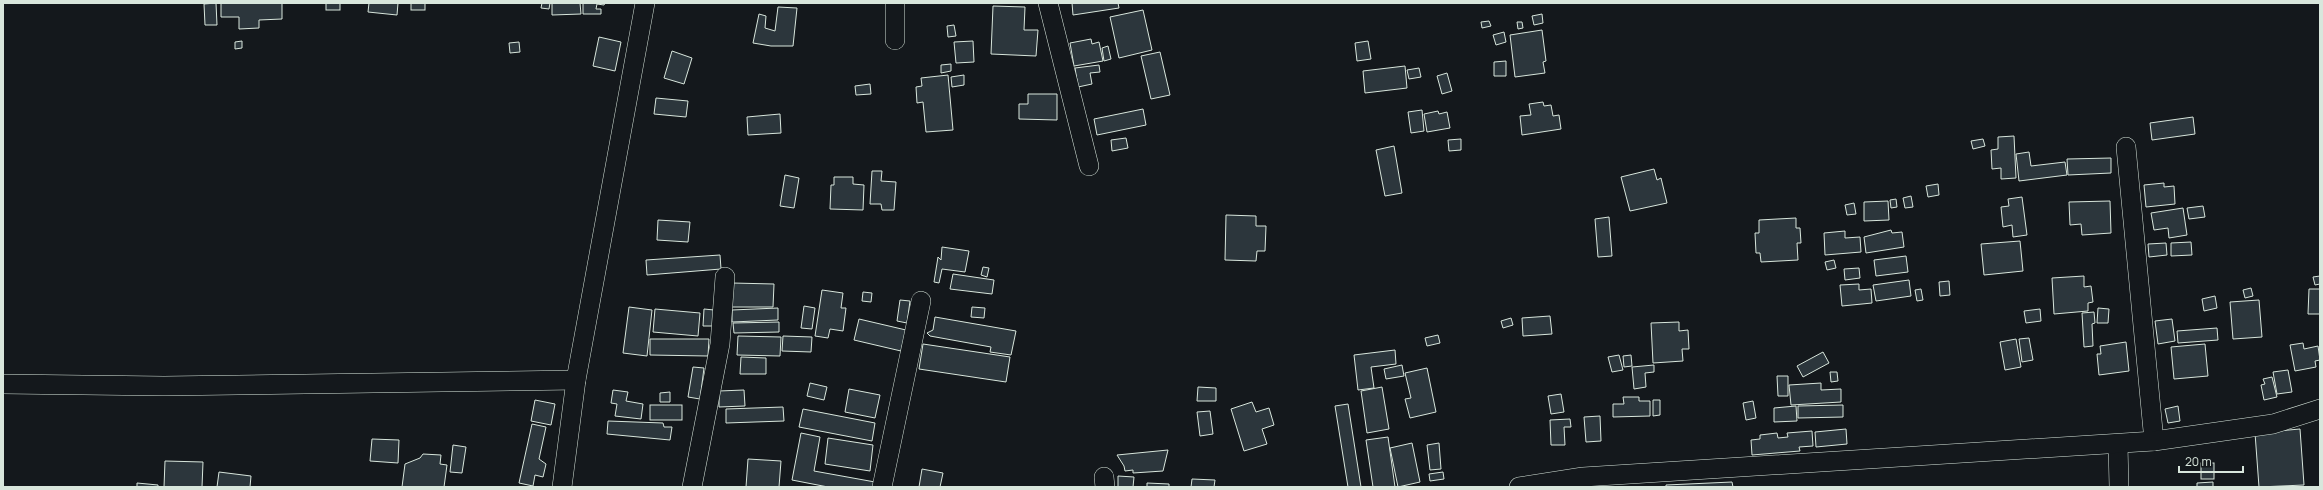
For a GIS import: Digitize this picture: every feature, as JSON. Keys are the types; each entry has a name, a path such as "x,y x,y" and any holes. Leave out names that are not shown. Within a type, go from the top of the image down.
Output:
{"street":[{"path":"562,487 576,380 645,3"},
{"path":"895,3 895,40"},
{"path":"1048,3 1089,166"},
{"path":"2126,147 2154,441"},
{"path":"692,487 720,344 725,277"},
{"path":"882,487 921,301"},
{"path":"3,384 164,386 576,380"},
{"path":"1519,487 1591,477 2154,441 2272,424 2320,409"},
{"path":"2118,444 2119,487"}],"building":[{"path":"216,3 217,25 205,25 204,4"},
{"path":"221,3 282,3 282,19 259,20 259,28 239,29 239,17 221,17"},
{"path":"326,3 340,3 340,10 326,10"},
{"path":"369,3 398,3 397,15 368,12"},
{"path":"411,3 425,3 425,10 411,10"},
{"path":"542,3 550,3 549,9 541,8"},
{"path":"552,3 580,3 581,14 552,15"},
{"path":"583,3 605,3 604,5 597,4 596,9 601,9 601,14 583,14"},
{"path":"1072,3 1118,3 1119,8 1073,15"},
{"path":"993,6 1025,7 1024,30 1038,30 1036,56 991,54"},
{"path":"778,7 797,8 793,46 771,46 753,43 759,14 766,16 765,28 775,31"},
{"path":"1143,10 1152,50 1119,58 1110,17"},
{"path":"1542,14 1543,23 1534,25 1532,16"},
{"path":"1489,21 1491,26 1482,28 1481,22"},
{"path":"1517,22 1522,22 1523,28 1518,29"},
{"path":"954,25 956,36 948,37 947,26"},
{"path":"1542,30 1546,61 1543,62 1545,73 1515,77 1510,35"},
{"path":"1504,32 1506,42 1496,45 1493,35"},
{"path":"599,37 621,42 615,71 593,66"},
{"path":"1091,39 1092,44 1099,42 1103,61 1074,66 1070,43"},
{"path":"242,41 242,48 235,49 235,42"},
{"path":"973,41 974,62 956,63 954,42"},
{"path":"1368,41 1371,59 1357,61 1355,43"},
{"path":"519,42 520,52 510,53 509,43"},
{"path":"1108,46 1111,59 1104,61 1102,48"},
{"path":"672,51 692,58 684,84 664,78"},
{"path":"1160,52 1170,95 1151,99 1141,56"},
{"path":"1506,61 1506,76 1494,76 1494,62"},
{"path":"951,64 951,71 941,73 941,65"},
{"path":"1099,65 1100,72 1090,73 1092,84 1078,87 1075,68"},
{"path":"1405,66 1407,88 1365,93 1363,71"},
{"path":"1419,68 1421,77 1409,79 1407,70"},
{"path":"1447,73 1452,91 1442,94 1437,76"},
{"path":"948,75 953,130 926,132 923,102 917,103 916,87 922,86 921,78"},
{"path":"964,75 964,85 952,87 951,77"},
{"path":"870,84 871,94 856,95 855,86"},
{"path":"1028,94 1057,94 1057,120 1019,119 1019,104 1028,104"},
{"path":"656,98 688,101 686,117 654,114"},
{"path":"1543,102 1544,106 1551,105 1553,116 1559,115 1561,129 1522,135 1520,116 1531,115 1529,104"},
{"path":"1143,109 1146,125 1097,135 1094,119"},
{"path":"1422,110 1424,131 1411,133 1408,112"},
{"path":"1438,111 1439,114 1447,112 1450,128 1427,132 1424,114"},
{"path":"780,114 781,133 748,135 747,117"},
{"path":"2193,117 2195,134 2152,140 2150,123"},
{"path":"2014,136 2016,178 2001,179 2001,168 1992,169 1991,150 1998,149 1998,137"},
{"path":"1126,138 1128,148 1112,151 1111,140"},
{"path":"1461,139 1461,150 1449,151 1448,140"},
{"path":"1983,139 1985,146 1973,149 1971,141"},
{"path":"1394,146 1402,193 1385,196 1376,150"},
{"path":"2029,152 2031,166 2065,162 2067,175 2019,181 2016,154"},
{"path":"2111,158 2111,173 2068,175 2067,159"},
{"path":"1654,169 1657,180 1661,178 1667,203 1630,211 1621,177"},
{"path":"872,171 882,171 881,181 896,182 894,210 882,210 881,204 870,204"},
{"path":"785,175 799,178 794,208 780,206"},
{"path":"834,177 853,177 853,184 864,185 863,210 830,209 831,185 834,185"},
{"path":"2164,183 2164,187 2174,186 2175,204 2146,207 2144,185"},
{"path":"1938,184 1939,195 1928,197 1926,186"},
{"path":"1911,196 1913,207 1905,208 1903,198"},
{"path":"2022,197 2027,235 2013,237 2012,225 2003,227 2001,207 2009,206 2008,199"},
{"path":"1896,199 1897,207 1891,208 1890,200"},
{"path":"1888,201 1889,220 1864,221 1864,202"},
{"path":"2110,201 2111,233 2082,235 2081,224 2070,225 2069,202"},
{"path":"1854,203 1856,214 1847,215 1845,205"},
{"path":"2203,206 2205,217 2189,219 2187,208"},
{"path":"2183,208 2187,235 2169,238 2168,228 2154,230 2151,213"},
{"path":"1226,215 1256,216 1256,226 1266,226 1265,251 1257,251 1256,261 1225,260"},
{"path":"1609,217 1612,256 1598,257 1595,219"},
{"path":"1796,218 1796,228 1800,228 1801,243 1797,243 1798,260 1761,262 1760,253 1756,253 1755,233 1759,233 1759,220"},
{"path":"658,220 690,222 688,242 657,240"},
{"path":"1891,230 1892,233 1902,232 1904,247 1866,253 1864,237"},
{"path":"1845,231 1845,238 1860,237 1861,252 1825,255 1824,233"},
{"path":"2020,241 2023,271 1984,275 1981,244"},
{"path":"2191,242 2192,255 2171,256 2171,243"},
{"path":"2166,243 2167,255 2149,257 2148,244"},
{"path":"942,247 969,251 965,272 942,269 939,283 934,282 938,257 941,260"},
{"path":"720,255 721,269 647,275 646,260"},
{"path":"1906,256 1908,272 1876,276 1874,260"},
{"path":"1834,260 1836,268 1827,270 1825,262"},
{"path":"983,267 989,268 987,277 981,275"},
{"path":"1859,268 1860,278 1845,280 1844,269"},
{"path":"953,274 994,280 992,294 950,289"},
{"path":"2084,276 2084,287 2091,286 2093,302 2088,303 2088,311 2054,314 2052,278"},
{"path":"2320,276 2320,284 2315,285 2313,277"},
{"path":"1909,280 1911,296 1876,301 1873,285"},
{"path":"1949,281 1950,295 1940,296 1939,282"},
{"path":"732,283 774,284 773,307 731,307"},
{"path":"1859,284 1859,290 1871,289 1872,303 1842,306 1840,285"},
{"path":"2251,288 2253,296 2245,298 2243,290"},
{"path":"1921,289 1923,300 1917,301 1915,290"},
{"path":"2309,289 2320,289 2320,314 2308,314"},
{"path":"822,290 843,293 841,308 846,308 843,331 830,329 828,338 815,336"},
{"path":"863,292 872,293 871,302 862,301"},
{"path":"2215,296 2217,308 2204,311 2202,299"},
{"path":"900,300 910,301 907,323 897,321"},
{"path":"2259,300 2262,337 2233,339 2230,302"},
{"path":"804,306 815,308 812,329 801,328"},
{"path":"629,307 652,310 647,356 623,353"},
{"path":"972,307 985,308 984,318 971,317"},
{"path":"778,308 778,320 732,322 732,310"},
{"path":"2098,308 2109,309 2108,323 2097,323"},
{"path":"655,309 700,313 698,336 653,332"},
{"path":"704,309 714,310 713,326 703,326"},
{"path":"2040,309 2041,321 2026,323 2024,311"},
{"path":"2094,312 2095,323 2092,324 2093,346 2084,347 2082,313"},
{"path":"1550,316 1552,334 1523,336 1522,318"},
{"path":"935,317 1016,331 1011,355 990,352 991,347 930,336 927,333 933,330"},
{"path":"1511,318 1513,325 1503,328 1501,321"},
{"path":"859,319 906,330 901,351 854,340"},
{"path":"2172,319 2175,341 2158,344 2155,321"},
{"path":"779,322 779,332 734,333 733,323"},
{"path":"1679,322 1679,331 1688,330 1689,349 1682,349 1683,361 1653,363 1651,323"},
{"path":"2217,328 2218,340 2178,343 2177,331"},
{"path":"1438,335 1440,343 1427,346 1425,338"},
{"path":"738,336 781,337 780,356 737,355"},
{"path":"783,336 812,337 811,352 782,351"},
{"path":"2029,338 2033,360 2022,362 2019,339"},
{"path":"650,339 709,339 708,356 650,355"},
{"path":"2016,339 2021,367 2005,370 2000,342"},
{"path":"2126,342 2129,371 2099,375 2097,354 2101,354 2100,346"},
{"path":"2303,343 2304,349 2318,346 2320,360 2315,361 2316,367 2295,371 2290,345"},
{"path":"923,344 1010,357 1006,382 919,369"},
{"path":"2205,344 2208,376 2174,379 2171,347"},
{"path":"1395,350 1396,364 1371,367 1374,388 1358,390 1354,355"},
{"path":"1823,352 1829,363 1803,377 1797,366"},
{"path":"1619,355 1623,370 1612,372 1608,357"},
{"path":"1631,355 1632,366 1624,367 1623,356"},
{"path":"741,357 766,358 766,374 740,374"},
{"path":"1402,365 1404,376 1386,379 1384,369"},
{"path":"1654,365 1654,372 1645,373 1646,387 1634,389 1632,367"},
{"path":"693,367 704,368 700,399 688,397"},
{"path":"1427,368 1436,412 1410,418 1405,399 1411,398 1405,373"},
{"path":"2288,370 2292,392 2277,394 2273,372"},
{"path":"1830,372 1837,372 1838,381 1831,382"},
{"path":"1777,376 1788,376 1788,396 1778,396"},
{"path":"2272,377 2277,397 2264,400 2261,385 2265,384 2263,379"},
{"path":"810,383 827,387 824,400 807,396"},
{"path":"1821,383 1821,390 1841,389 1841,402 1791,405 1789,385"},
{"path":"1198,387 1216,388 1216,401 1197,401"},
{"path":"1382,387 1389,429 1367,433 1361,391"},
{"path":"849,389 880,395 875,418 845,412"},
{"path":"613,390 628,392 626,401 643,404 641,419 615,416 617,404 611,403"},
{"path":"744,390 745,406 719,407 719,391"},
{"path":"670,392 670,402 660,402 660,393"},
{"path":"1561,394 1564,412 1551,414 1548,396"},
{"path":"1623,397 1639,397 1639,401 1650,401 1650,416 1613,417 1613,404 1624,404"},
{"path":"535,400 555,404 551,425 531,421"},
{"path":"1653,400 1660,400 1660,415 1653,416"},
{"path":"1753,401 1756,418 1746,420 1743,403"},
{"path":"1252,402 1256,412 1269,408 1274,425 1262,429 1267,444 1244,451 1231,409"},
{"path":"1348,404 1361,487 1348,487 1335,406"},
{"path":"650,405 682,405 682,420 650,420"},
{"path":"1843,405 1843,417 1798,418 1798,406"},
{"path":"1796,406 1797,421 1774,422 1774,408"},
{"path":"2178,406 2180,421 2168,423 2165,409"},
{"path":"783,407 784,421 726,423 726,409"},
{"path":"803,409 875,423 872,441 799,427"},
{"path":"1210,411 1213,434 1200,436 1197,412"},
{"path":"1600,416 1601,441 1586,442 1584,417"},
{"path":"1570,419 1571,427 1564,427 1565,445 1551,445 1550,420"},
{"path":"608,421 663,423 664,427 672,427 670,440 607,434"},
{"path":"532,424 546,427 539,459 546,464 543,477 535,475 533,486 519,483"},
{"path":"1846,429 1847,444 1816,447 1815,432"},
{"path":"2300,429 2304,485 2259,487 2255,433"},
{"path":"1812,431 1813,446 1799,447 1800,451 1752,455 1751,440 1760,439 1760,435 1777,433 1778,438 1788,437 1787,433"},
{"path":"801,433 820,437 814,471 875,482 874,487 828,487 792,480"},
{"path":"1388,437 1395,487 1373,487 1366,440"},
{"path":"828,438 873,445 870,471 825,464"},
{"path":"372,439 399,440 398,463 370,461"},
{"path":"1412,443 1420,482 1398,487 1390,448"},
{"path":"1439,443 1441,469 1430,470 1427,445"},
{"path":"453,445 466,447 462,473 450,472"},
{"path":"1168,450 1163,471 1133,473 1133,470 1125,471 1124,466 1117,455"},
{"path":"423,454 441,455 440,464 447,465 444,487 402,487 405,464 420,458"},
{"path":"748,459 781,461 779,487 746,487"},
{"path":"165,461 203,462 202,487 164,487"},
{"path":"2201,463 2214,463 2214,479 2201,479"},
{"path":"922,469 943,473 940,487 919,487"},
{"path":"219,472 251,476 250,487 217,487"},
{"path":"1443,472 1444,479 1430,481 1429,474"},
{"path":"1118,476 1134,477 1133,487 1118,487"},
{"path":"1192,479 1215,480 1214,487 1191,487"},
{"path":"1732,482 1733,487 1666,487 1666,485"},
{"path":"2213,482 2213,487 2197,487 2197,483"},
{"path":"137,483 158,485 158,487 137,487"},
{"path":"1147,483 1169,484 1169,487 1147,487"}]}
